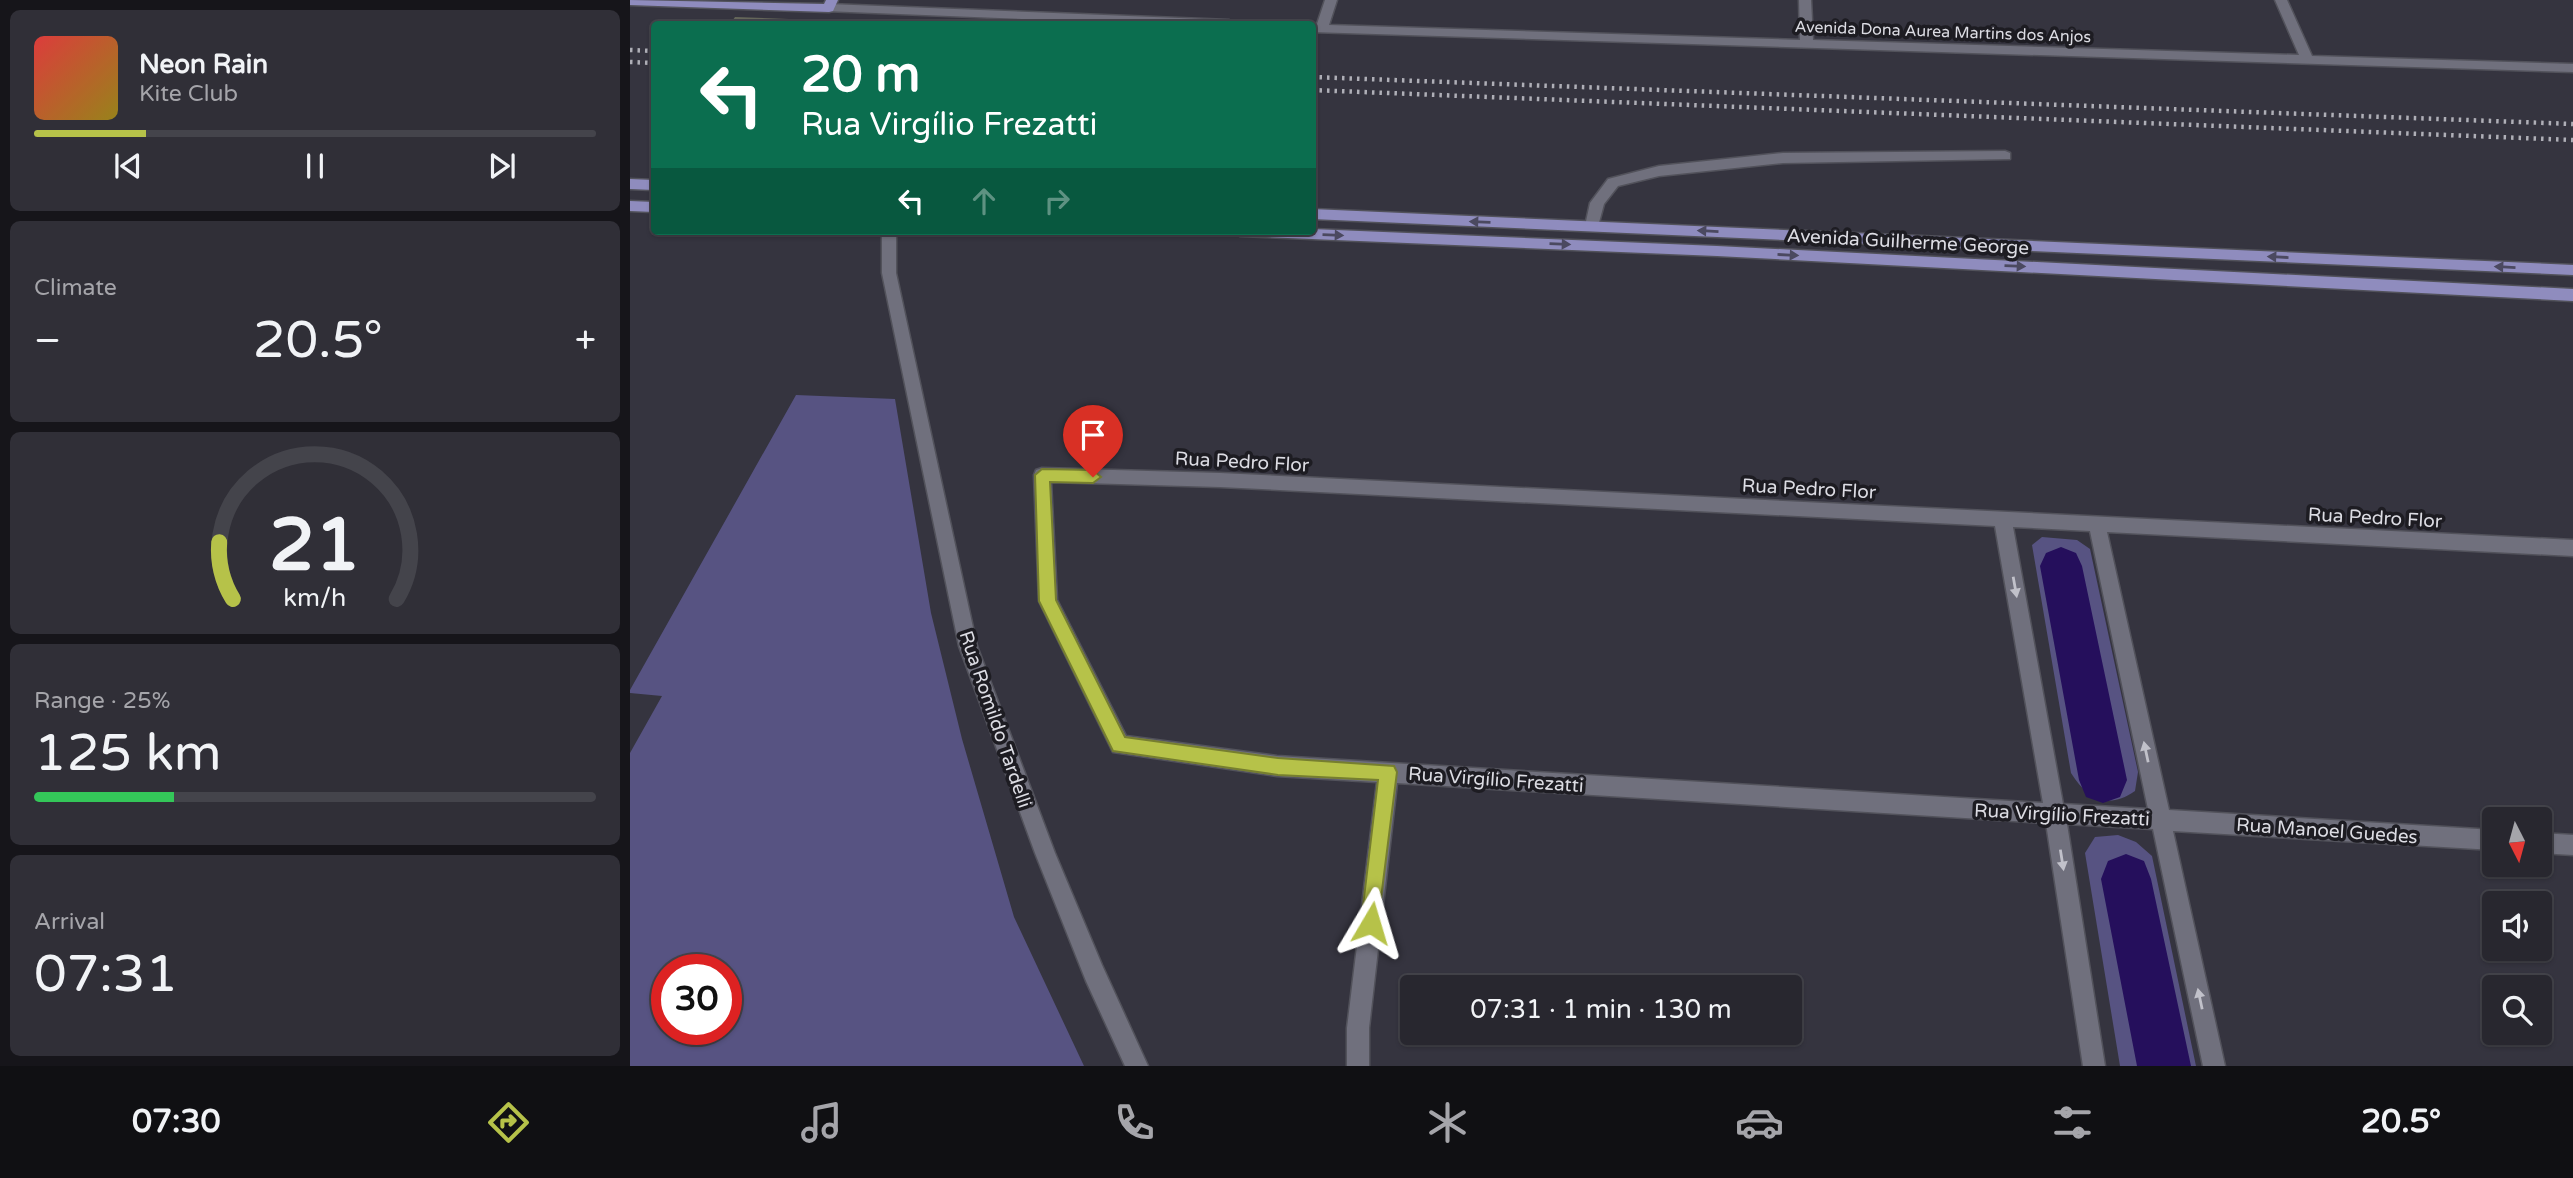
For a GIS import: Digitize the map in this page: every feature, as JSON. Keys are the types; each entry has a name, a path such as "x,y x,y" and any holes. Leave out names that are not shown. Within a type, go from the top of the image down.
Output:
{"main road":[{"path":"630,1 831,4"},
{"path":"630,184 651,185"},
{"path":"630,206 651,208"},
{"name":"Avenida Guilherme George","path":"1316,214 2573,270"},
{"name":"Avenida Guilherme George","path":"1316,234 1717,251 2573,295"}],"street":[{"path":"1317,28 1331,0"},
{"path":"1805,0 1807,45"},
{"path":"2281,0 2307,60"},
{"path":"831,4 1174,21"},
{"name":"Avenida Dona Aurea Martins dos Anjos","path":"1317,28 2573,68"},
{"path":"1592,226 1597,202 1614,183 1659,171 1783,158 2005,156"},
{"name":"Rua Romildo Tardelli","path":"889,235 889,273 894,300 968,646 1045,853 1094,973 1137,1066"},
{"name":"Rua Pedro Flor","path":"1042,475 1220,480 2573,548"},
{"name":"Rua Virgílio Frezatti","path":"1042,475 1048,601 1119,745 1278,766 2161,819"},
{"path":"2003,520 2055,814 2094,1066"},
{"path":"2097,525 2214,1066"},
{"path":"1358,1066 1358,1028 1388,772"},
{"name":"Rua Manoel Guedes","path":"2161,819 2482,839"},
{"path":"2552,844 2573,845"}],"shaded area":[{"path":"796,395 895,399 931,613 962,739 1014,917 1084,1066 630,1066 630,753 662,696 630,693"},
{"path":"2042,537 2077,540 2090,549 2138,772 2135,791 2116,800 2107,801 2091,795 2071,773 2032,545"},
{"path":"2118,835 2136,842 2152,856 2196,1066 2120,1066 2085,853 2095,837"}],"building":[{"path":"735,17 843,21 732,21"}],"waterway":[{"path":"2061,566 2103,780"},
{"path":"2126,879 2164,1066"}],"railway":[{"path":"630,50 651,51"},
{"path":"630,62 651,63"},
{"path":"1316,77 2573,124"},
{"path":"1316,90 2573,140"}],"route":[{"path":"1093,477 1042,475 1048,601 1119,745 1278,766 1388,772 1371,923"}]}
